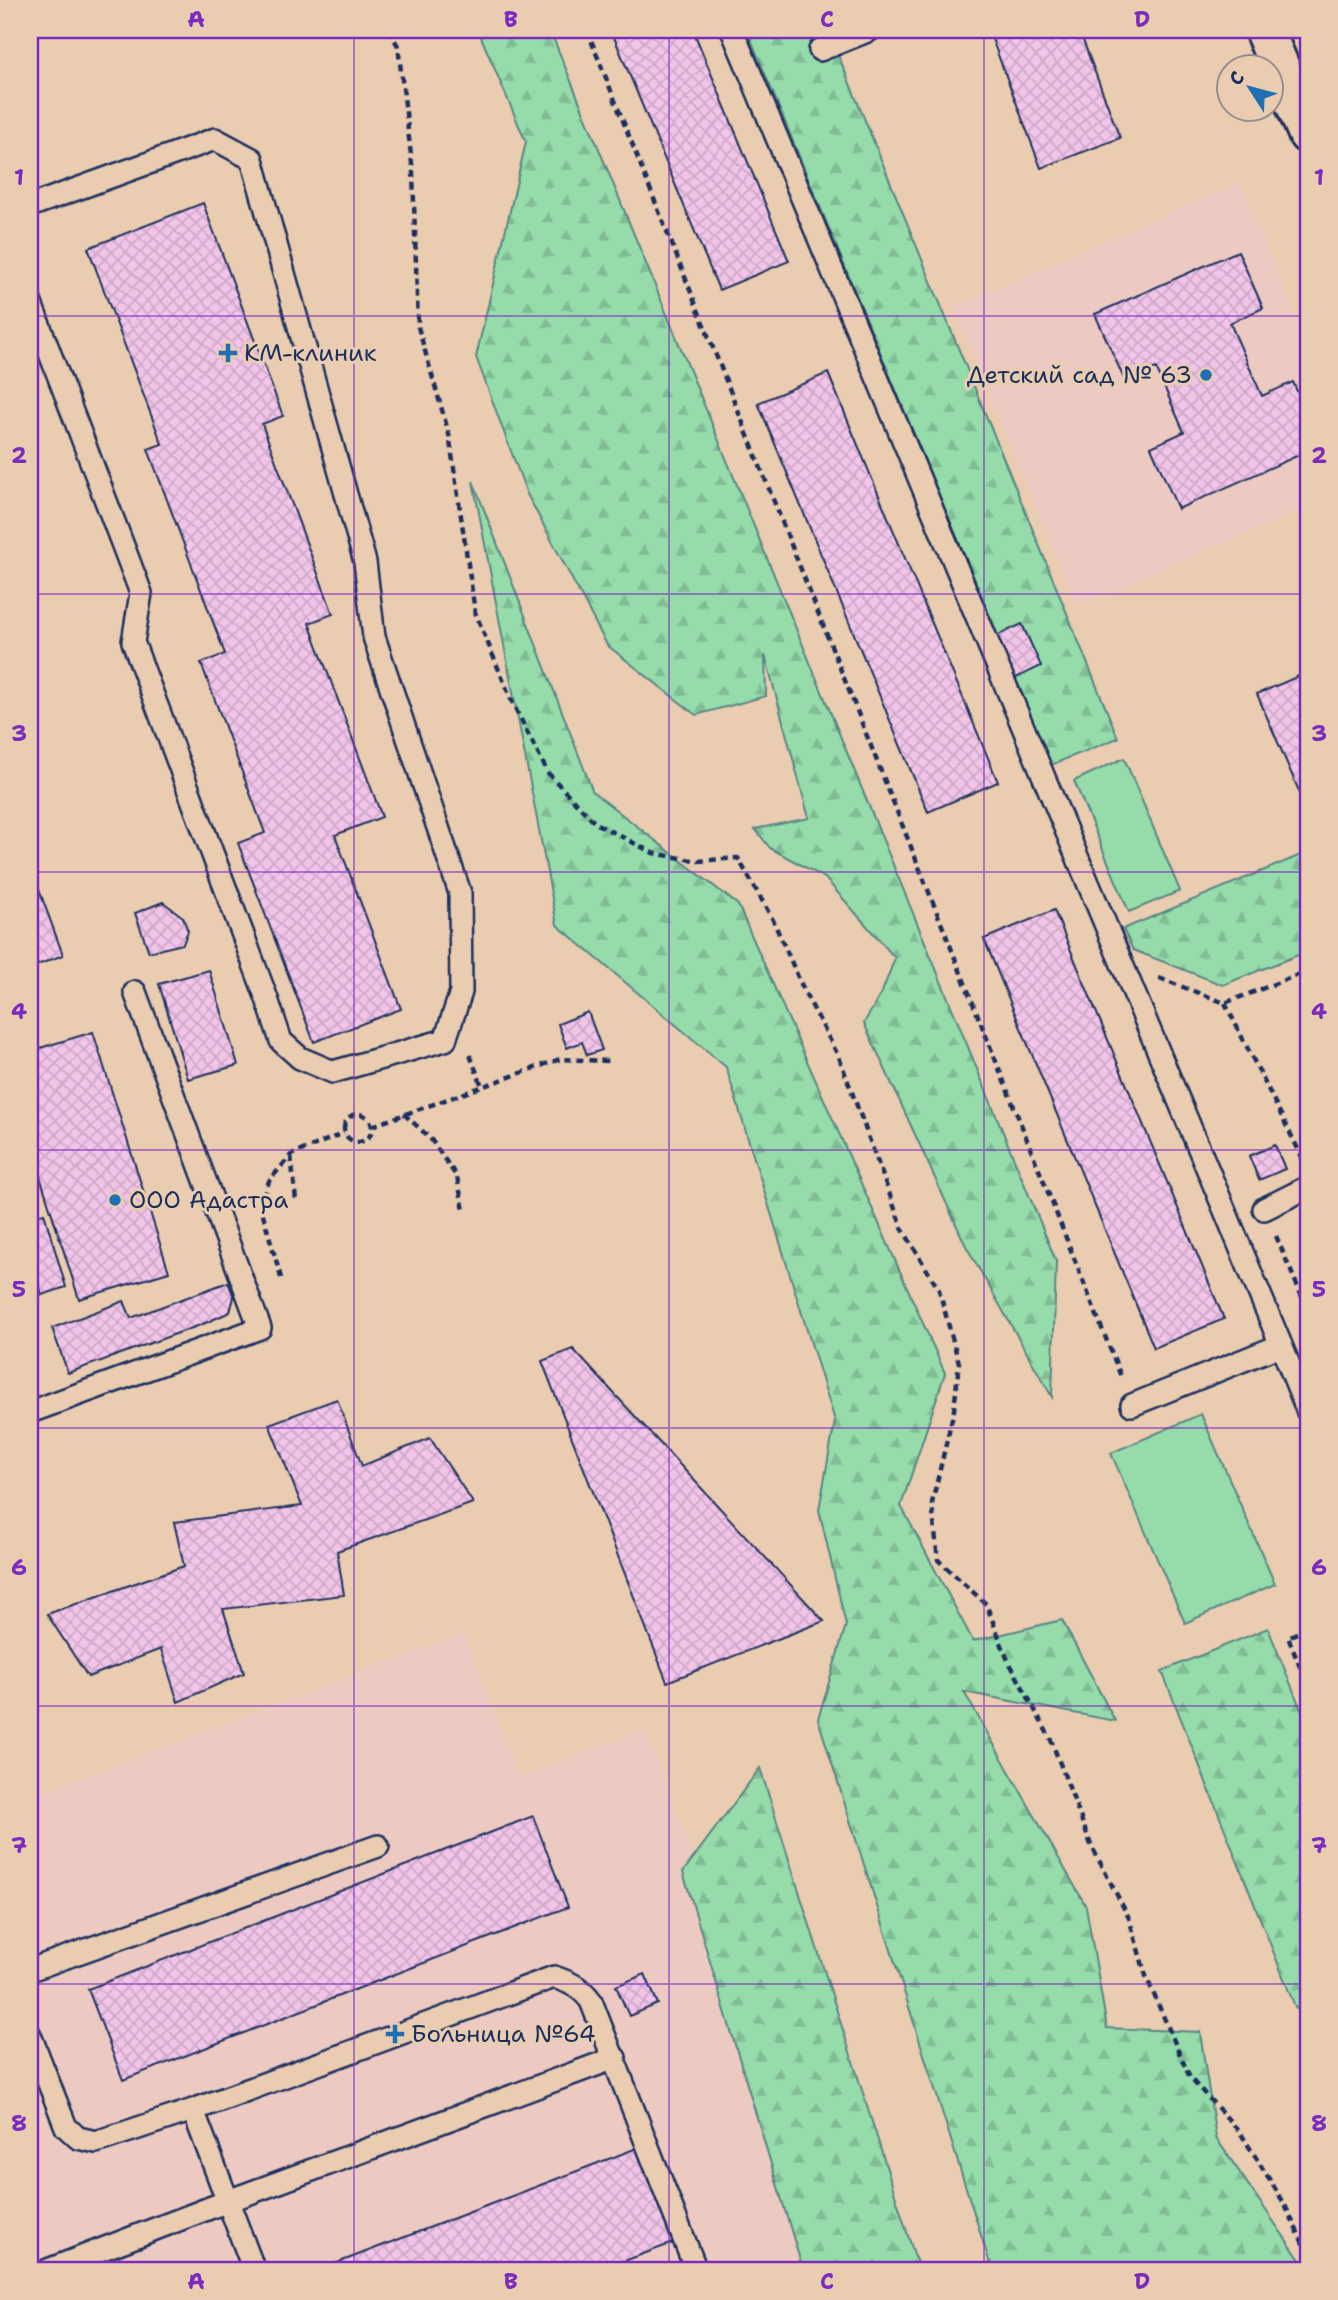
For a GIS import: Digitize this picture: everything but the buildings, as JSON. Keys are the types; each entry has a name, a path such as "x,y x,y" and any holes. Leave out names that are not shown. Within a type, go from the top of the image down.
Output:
{"street":[{"path":"1264,30 1308,134"}],"lane":[{"path":"732,30 1308,1412"},
{"path":"820,50 870,30"},
{"path":"30,206 215,139 251,159 365,562 374,637 460,893 461,992 445,1040 333,1072 300,1058 281,1041 133,642 141,593 30,301"},
{"path":"30,1412 260,1328 135,992"},
{"path":"1264,1209 1308,1187"},
{"path":"1132,1405 1281,1345"},
{"path":"30,1970 378,1846"},
{"path":"30,2035 66,2127 78,2138 96,2142 193,2110 554,1977 572,1983 591,2000 696,2270"},
{"path":"48,2270 615,2058"},
{"path":"193,2110 254,2270"}],"path":[{"path":"389,30 398,46 413,172 418,327 449,434 475,612 489,647 513,704 548,773 596,823 653,853 698,861 738,858 773,920 804,993 839,1057 902,1228 939,1290 959,1363 954,1410 932,1503 938,1560 986,1604 1007,1658 1051,1740 1091,1845 1129,1918 1146,1976 1190,2078 1240,2132 1284,2203 1308,2254"},
{"path":"587,30 1132,1405"},
{"path":"1122,964 1225,1003 1308,971"},
{"path":"1225,1003 1308,1170"},
{"path":"372,1126 560,1059 610,1061"},
{"path":"354,1114 363,1115 372,1126 370,1135 364,1141 354,1142 344,1133 344,1124 354,1114"},
{"path":"404,1114 430,1138 457,1177 464,1210"},
{"path":"281,1278 261,1207 269,1181 291,1155 344,1133"},
{"path":"291,1155 296,1200"},
{"path":"1264,1209 1308,1311"},
{"path":"1308,1628 1288,1637 1308,1687"}],"shaded area":[{"path":"1240,182 1308,345 1308,507 1077,606 952,307"},
{"name":"Больница №64","path":"464,1633 519,1777 645,1729 851,2270 30,2270 30,1797"}],"green space":[{"path":"478,30 550,30 1056,1261 1052,1397 966,1246 864,1023 882,992 895,958 825,878 770,848 755,829 809,818 765,655 766,696 696,715 607,645 527,494 476,357 526,142"},
{"path":"747,30 828,30 1118,738 1051,765"},
{"path":"473,481 593,792 738,905 945,1373 901,1506 973,1641 1062,1620 1115,1721 964,1692 1086,1906 1107,2028 1200,2032 1216,2138 1307,2270 992,2270 818,1719 846,1625 819,1510 835,1421 726,1067 557,925"},
{"path":"1124,758 1180,891 1129,912 1074,781"},
{"path":"1308,852 1308,951 1223,985 1133,950 1123,929"},
{"path":"1201,1414 1275,1584 1185,1623 1111,1453"},
{"path":"1268,1628 1308,1727 1308,2004 1296,2009 1162,1671"},
{"path":"760,1768 919,2270 803,2270 683,1872"}],"place":[{"name":"КМ-клиник","path":"228,353"},
{"name":"Детский сад № 63","path":"1206,375"},
{"name":"ООО Адастра","path":"115,1200"},
{"name":"Больница №64","path":"395,2034"}]}
